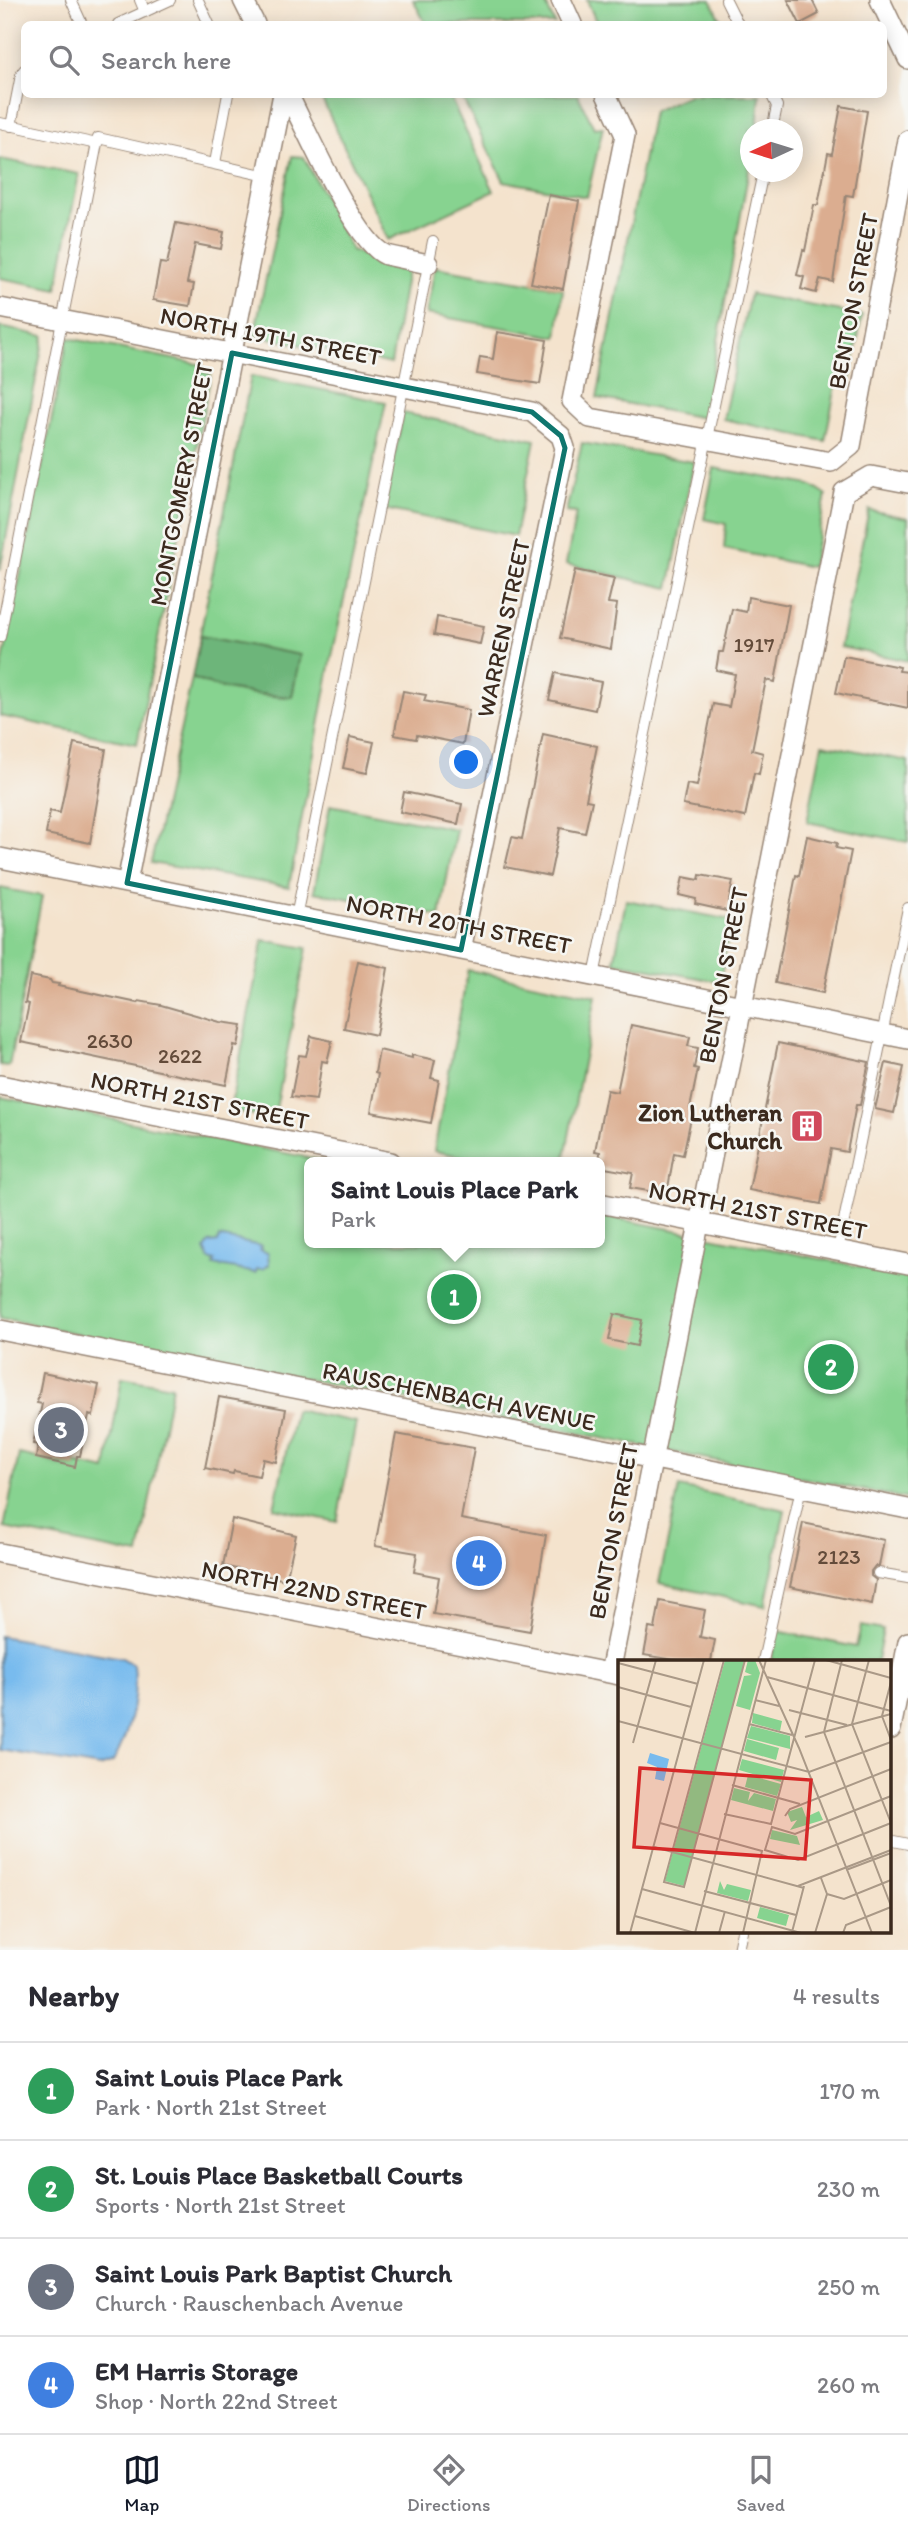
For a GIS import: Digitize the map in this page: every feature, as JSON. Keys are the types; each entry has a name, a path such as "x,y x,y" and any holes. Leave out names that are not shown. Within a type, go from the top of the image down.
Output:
{"street":[{"path":"243,0 254,21"},
{"path":"561,0 571,21"},
{"path":"880,0 908,59"},
{"name":"MONTGOMERY STREET","path":"127,883 267,176 285,98"},
{"name":"MONTGOMERY STREET","path":"288,98 348,211 372,245 379,253 428,264"},
{"path":"608,98 625,135 572,401 590,418 707,440"},
{"name":"BENTON STREET","path":"707,440 831,462 851,446 908,140"},
{"name":"NORTH 19TH STREET","path":"0,308 532,412"},
{"name":"WARREN STREET","path":"461,950 565,448 561,436 532,412"},
{"name":"BENTON STREET","path":"615,1674 652,1459 844,492 872,476 908,483"},
{"name":"NORTH 20TH STREET","path":"0,858 908,1040"},
{"name":"NORTH 21ST STREET","path":"0,1085 366,1157"},
{"name":"NORTH 21ST STREET","path":"605,1204 908,1264"},
{"name":"RAUSCHENBACH AVENUE","path":"0,1330 908,1509"},
{"name":"NORTH 22ND STREET","path":"0,1553 615,1674"},
{"path":"894,1732 908,1642"}],"lane":[{"path":"72,0 81,21"},
{"path":"140,0 145,12"},
{"path":"125,21 170,0"},
{"path":"198,0 208,21"},
{"path":"726,0 736,21"},
{"path":"11,125 21,75"},
{"path":"215,163 227,98"},
{"path":"773,98 777,106 774,119"},
{"path":"0,123 97,144"},
{"path":"0,637 98,138 267,176"},
{"path":"594,976 761,182"},
{"path":"296,917 433,241"},
{"path":"838,1250 908,908"},
{"path":"763,1660 801,1488"},
{"path":"878,1573 908,1578"},
{"path":"890,1840 908,1844"},
{"path":"737,1950 741,1932"}],"highlighted area":[{"path":"232,353 532,412 561,436 565,448 461,950 127,883"}],"green space":[{"path":"413,0 544,0 554,21 424,21"},
{"path":"587,0 711,0 722,21 596,21"},
{"path":"321,98 450,98 494,191 388,240"},
{"path":"462,98 579,98 594,128 603,127 587,197 504,181"},
{"path":"682,98 760,98 758,119 740,119 740,182 747,182 704,418 597,398 653,111"},
{"path":"292,156 304,157 352,251 407,270 391,364 254,335"},
{"path":"0,159 79,174 57,289 0,278"},
{"path":"435,267 563,289 557,337 426,314"},
{"path":"750,294 862,315 849,387 836,385 825,441 723,419"},
{"path":"0,327 44,336 0,571"},
{"path":"68,338 203,365 202,372 211,374 137,744 0,716 0,676"},
{"path":"251,376 386,402 331,661 289,887 151,863 192,678 241,692 292,697 300,655 200,636"},
{"path":"403,413 535,440 515,536 384,509"},
{"path":"582,443 694,462 669,588 566,564 576,513 566,512"},
{"path":"714,468 810,485 826,495 812,567 724,549 726,524 704,519"},
{"path":"869,510 908,518 908,661 840,647"},
{"path":"200,636 300,655 292,697 229,689 192,678"},
{"path":"822,744 908,761 908,842 807,822"},
{"path":"330,805 456,829 440,916 314,892"},
{"path":"0,888 42,896 9,1066 0,1065"},
{"path":"626,900 731,920 720,982 614,962"},
{"path":"263,940 307,948 274,1119 230,1110"},
{"path":"468,970 596,996 565,1157 465,1157 434,1151"},
{"path":"0,1097 306,1157 304,1248 605,1248 605,1216 908,1276 908,1499 0,1318"},
{"path":"122,1377 172,1386 139,1555 4,1528 19,1454 106,1470"},
{"path":"295,1410 356,1422 337,1522 274,1508"},
{"path":"679,1487 785,1510 765,1606 659,1583"},
{"path":"861,1626 883,1630 877,1660 771,1660 777,1631 856,1647"}],"water":[{"path":"219,1237 261,1246 260,1250 268,1253 269,1265 257,1269 256,1273 214,1265 215,1261 209,1259 205,1249 209,1243 218,1242"},
{"path":"0,1636 122,1658 134,1665 135,1690 131,1715 124,1740 113,1762 99,1767 0,1750"}],"building":[{"path":"788,0 812,0 819,14 806,21 798,21"},
{"path":"841,106 867,111 853,196 846,195 833,282 820,279 816,293 801,289 804,277 797,275 803,250 805,251 814,205 818,205 828,153 832,154"},
{"path":"549,195 579,201 563,289 531,283"},
{"path":"176,223 224,232 221,249 195,244 187,283 194,284 190,306 153,300 160,263 167,264"},
{"path":"497,332 547,340 540,384 477,374 480,357 493,359"},
{"path":"575,570 614,578 608,603 617,604 611,649 560,638"},
{"path":"748,597 789,605 775,682 766,680 752,750 763,753 759,774 754,773 745,817 683,805 687,784 697,786 713,704 729,707 735,674 716,670 719,652 723,652 732,609 746,612"},
{"path":"437,617 484,626 480,644 434,635"},
{"path":"844,656 900,667 899,671 908,672 908,708 836,693"},
{"path":"555,673 601,682 595,710 549,700"},
{"path":"403,691 426,695 424,701 469,710 463,744 417,735 416,739 394,735"},
{"path":"543,734 597,746 586,800 592,801 585,833 560,828 550,876 505,867 512,837 522,839"},
{"path":"350,737 374,742 367,773 343,768"},
{"path":"74,743 106,749 90,843 46,834 50,811 60,813"},
{"path":"404,792 462,804 458,824 400,812"},
{"path":"807,836 837,843 836,848 851,851 823,993 775,983 796,875 799,876"},
{"path":"700,875 733,881 727,911 695,904 696,899 679,895 683,877 699,880"},
{"path":"358,961 388,968 376,1035 344,1028"},
{"path":"30,976 50,980 59,984 58,986 138,1003 161,1005 220,1022 242,1025 238,1046 234,1045 226,1085 21,1042 29,1004 25,1003"},
{"path":"631,1025 690,1037 688,1046 698,1048 694,1068 698,1069 690,1108 693,1109 683,1155 674,1153 667,1194 630,1188 633,1173 605,1168 605,1157 600,1157 600,1152 595,1151 607,1090 617,1092"},
{"path":"311,1036 332,1041 327,1062 322,1061 316,1100 291,1097 299,1055 306,1056"},
{"name":"Zion Lutheran Church","path":"778,1043 869,1062 860,1105 856,1105 847,1152 831,1149 821,1204 749,1190"},
{"path":"379,1050 435,1060 431,1078 439,1080 431,1123 371,1112"},
{"path":"886,1063 904,1067 894,1113 875,1109"},
{"path":"614,1314 642,1320 637,1346 609,1340"},
{"path":"43,1373 99,1385 93,1416 89,1415 75,1467 36,1458 38,1445 33,1444 42,1404 37,1403"},
{"path":"219,1397 286,1409 276,1462 263,1459 259,1476 205,1468"},
{"path":"396,1434 474,1448 461,1519 546,1535 530,1631 433,1614 439,1577 414,1572 417,1553 375,1546"},
{"path":"232,1519 296,1535 286,1580 223,1566"},
{"path":"803,1523 884,1540 879,1566 875,1566 871,1571 871,1576 876,1580 872,1604 790,1587"},
{"path":"660,1601 705,1610 700,1637 715,1640 711,1660 673,1660 644,1655 649,1628 655,1629"}],"place":[{"name":"Zion Lutheran Church","path":"807,1126"},
{"name":"Saint Louis Place Park","path":"454,1297"},
{"name":"St. Louis Place Basketball Courts","path":"831,1367"},
{"name":"Saint Louis Park Baptist Church","path":"61,1430"},
{"name":"EM Harris Storage","path":"479,1563"}]}
